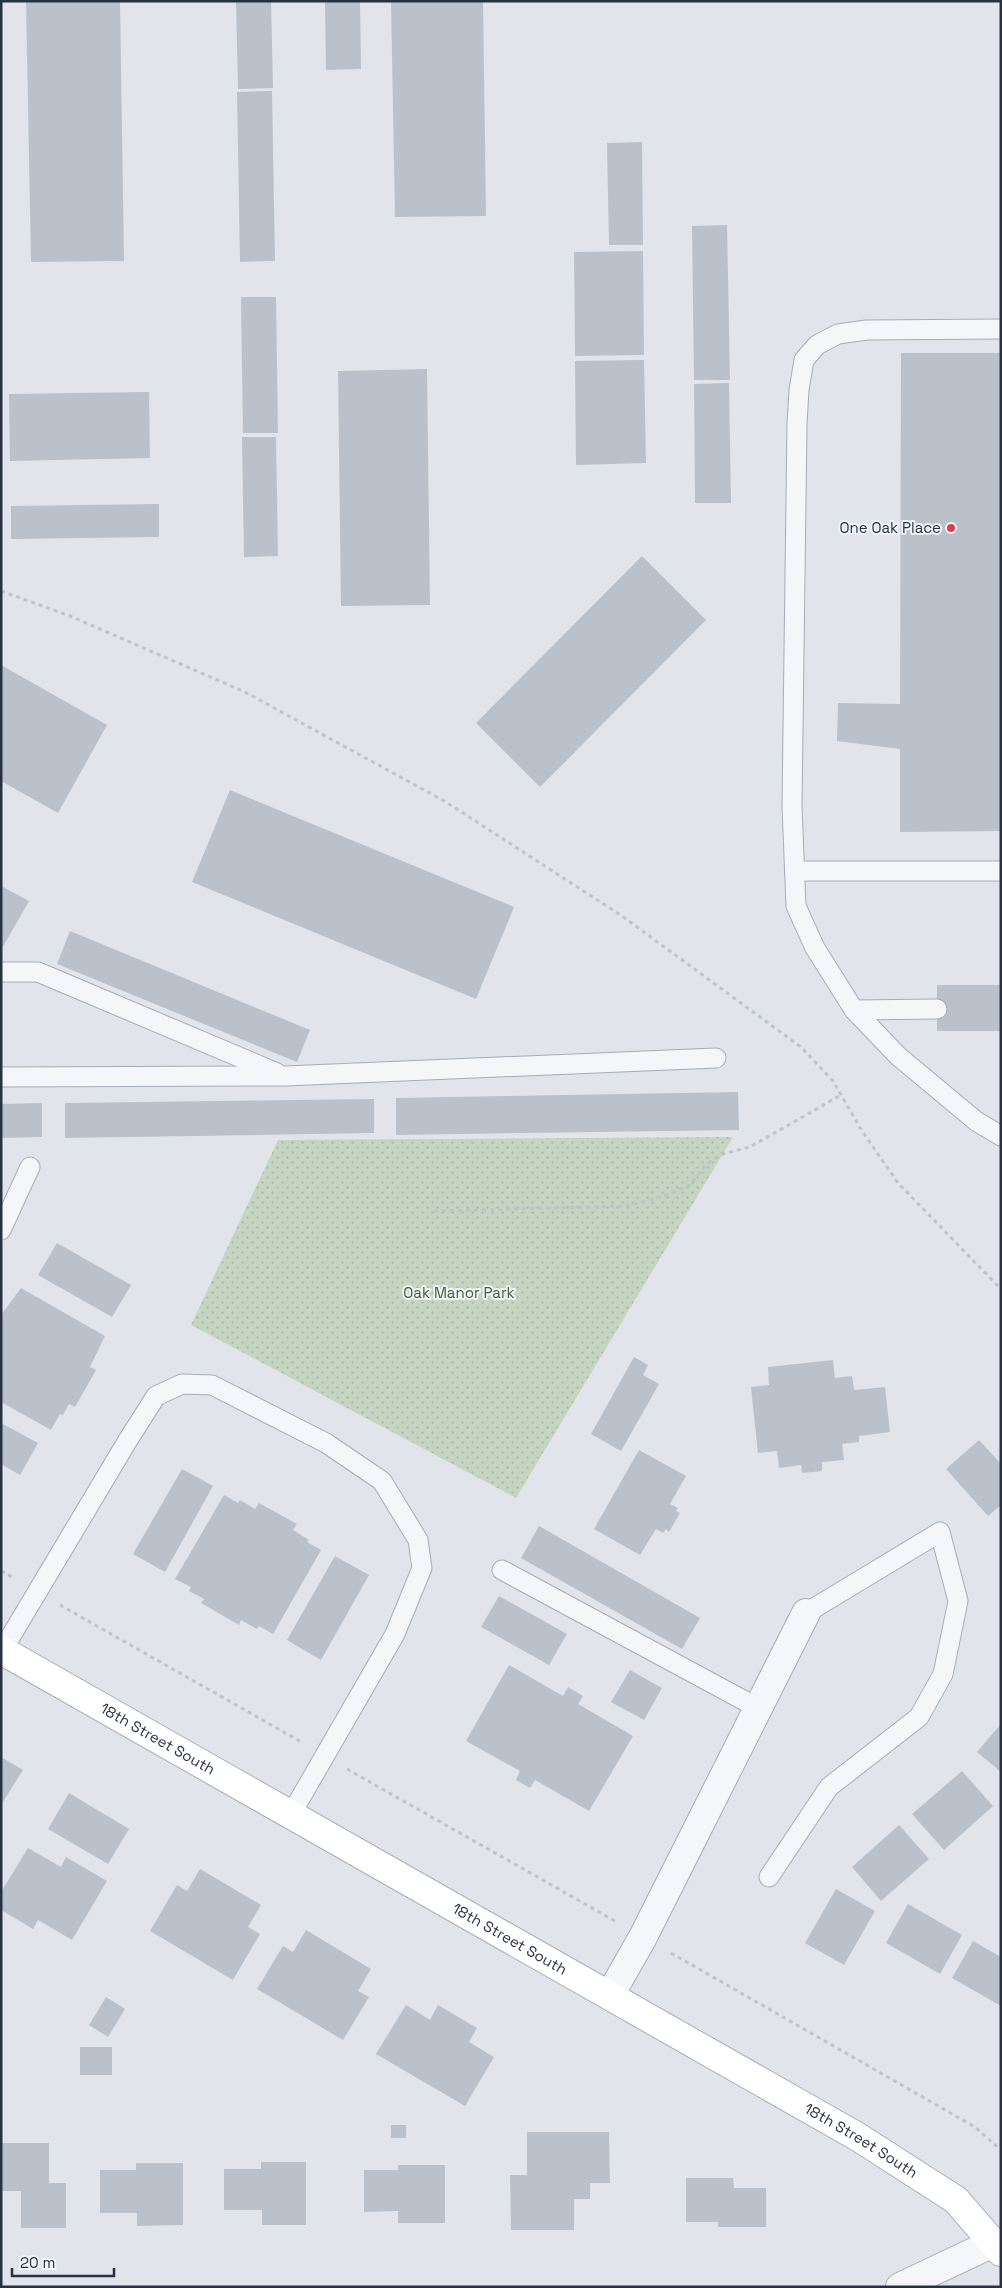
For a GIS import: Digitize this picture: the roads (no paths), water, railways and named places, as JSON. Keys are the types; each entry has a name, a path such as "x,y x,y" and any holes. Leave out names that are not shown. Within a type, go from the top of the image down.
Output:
{"street":[{"path":"610,1995 643,1937 806,1613"},
{"name":"18th Street South","path":"2,1650 290,1816 610,1995 858,2137 956,2200 998,2245"},
{"path":"900,2287 998,2245"}],"lane":[{"path":"1001,329 868,330 838,334 816,345 804,360 799,390 797,423 792,806 796,906 815,948 854,1010 898,1056 976,1121 1001,1136"},
{"path":"795,871 1001,871"},
{"path":"1,972 38,972 285,1076"},
{"path":"854,1010 938,1008"},
{"path":"1,1077 285,1076 716,1058"},
{"path":"1,1230 30,1167"},
{"path":"2,1650 156,1396 182,1384 212,1385 326,1443 382,1481 418,1540 422,1568 395,1634 290,1816"},
{"path":"770,1877 829,1787 919,1717 942,1674 958,1601 940,1532 806,1613"},
{"path":"502,1570 758,1708"}],"place":[{"name":"One Oak Place","path":"951,528"}],"park label":[{"name":"Oak Manor Park","path":"459,1293"}]}
